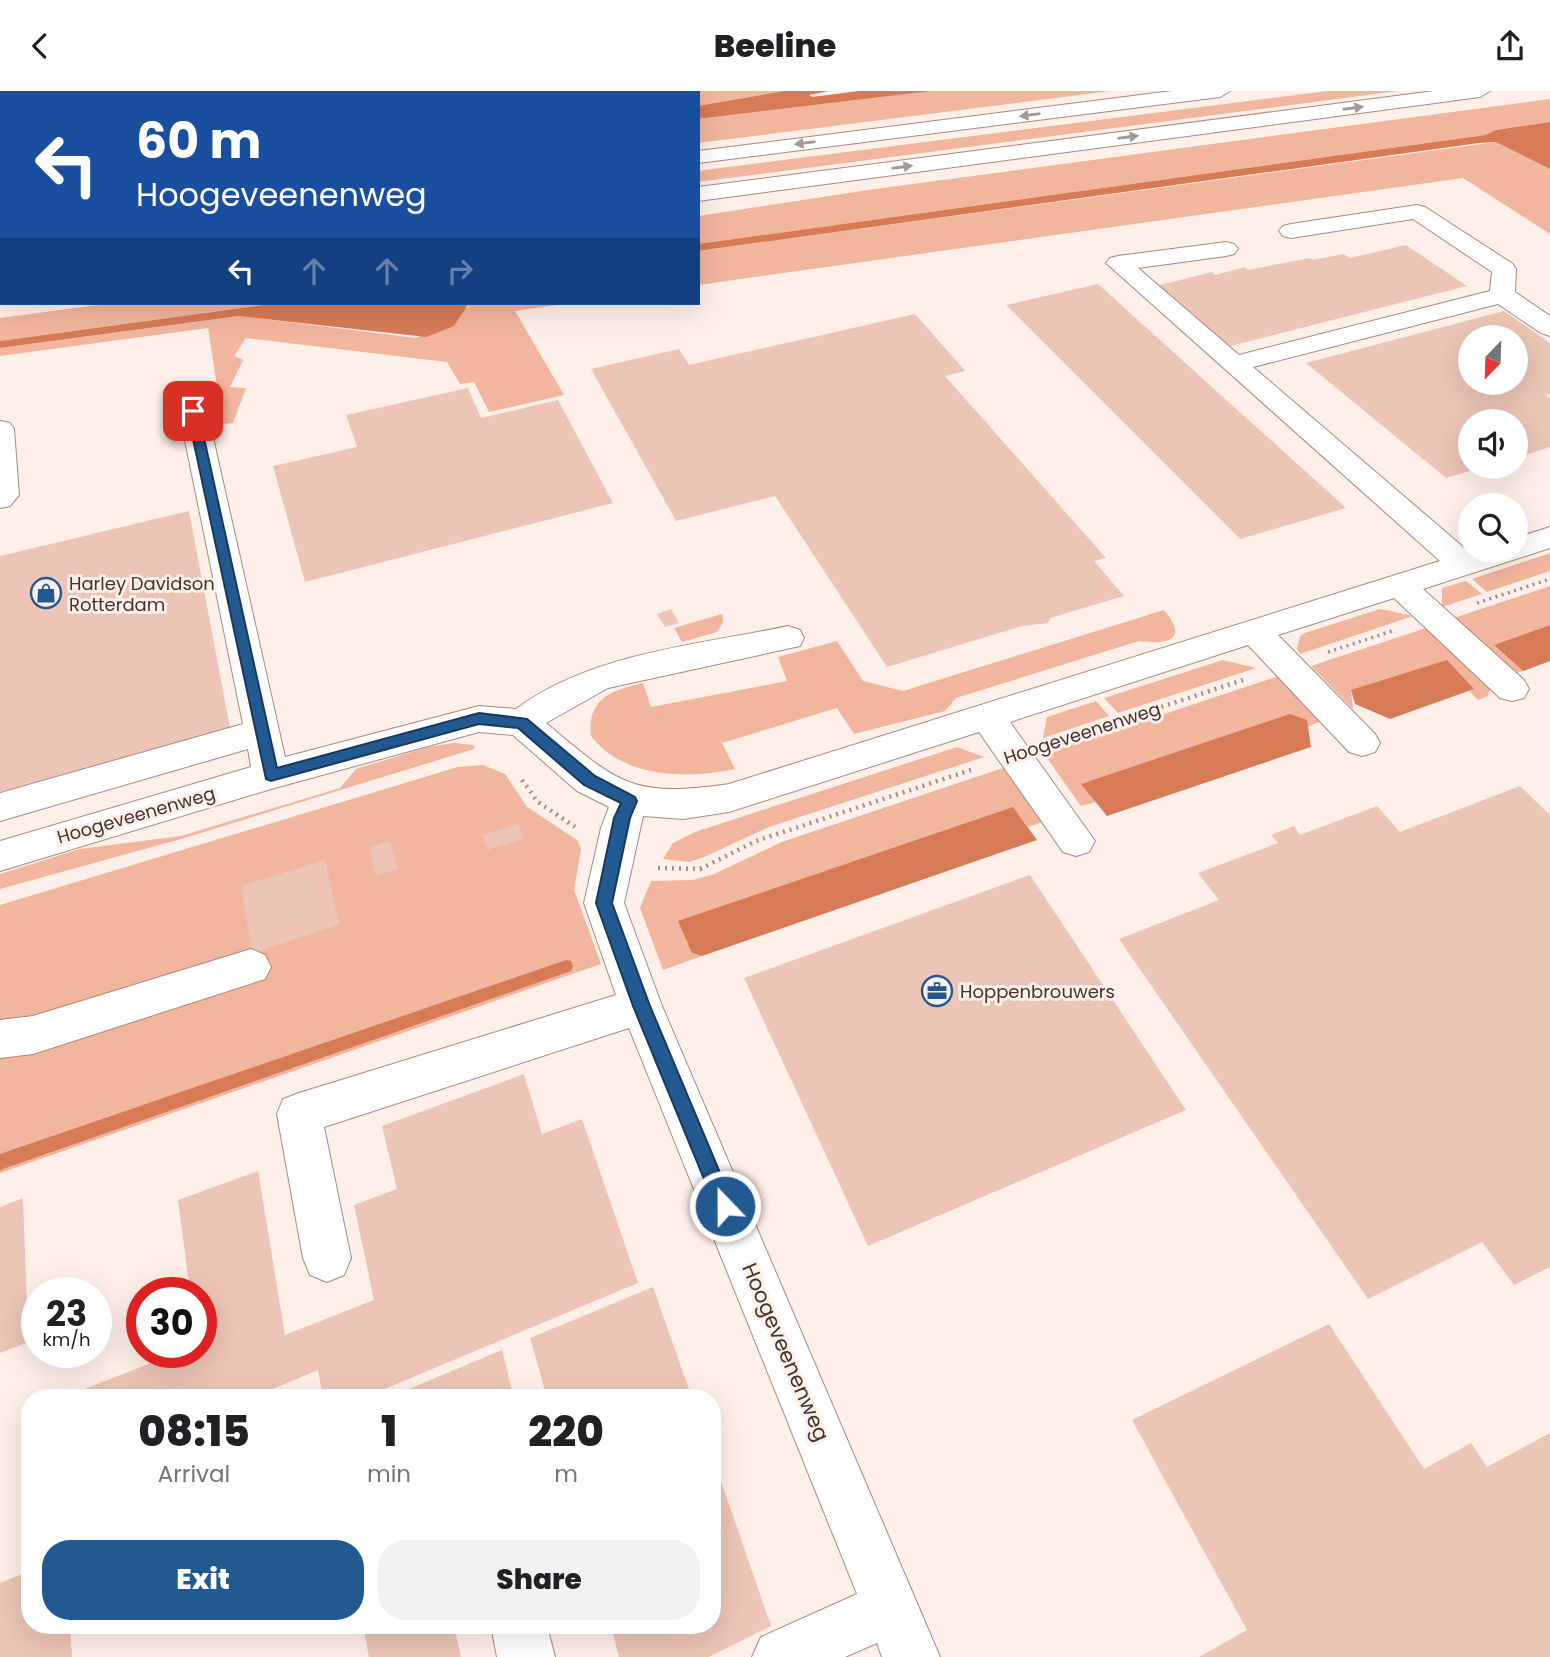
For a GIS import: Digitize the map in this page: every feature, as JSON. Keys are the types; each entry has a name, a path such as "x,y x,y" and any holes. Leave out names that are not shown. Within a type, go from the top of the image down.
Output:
{"main road":[{"path":"700,157 1220,91"},
{"path":"700,194 1480,91"},
{"path":"1291,231 1417,212 1504,269 1502,295"},
{"path":"1226,249 1118,263 1464,565"},
{"path":"1234,364 1502,295 1550,328"},
{"path":"193,411 271,775"},
{"path":"0,429 4,495 0,499"},
{"path":"1528,544 1550,537"},
{"path":"788,638 599,678 543,706 522,723 590,781 630,801 683,805 729,798 1470,563"},
{"path":"1399,586 1512,689"},
{"path":"1254,631 1362,743"},
{"path":"987,717 1076,841"},
{"name":"Hoogeveenenweg","path":"0,856 271,775 479,719 522,723"},
{"path":"0,807 262,732"},
{"name":"Hoogeveenenweg","path":"630,801 622,818 604,903 641,1006 911,1657"},
{"path":"0,1039 33,1035 251,967"},
{"path":"327,1258 299,1114 641,1006"},
{"path":"781,1657 892,1607"},
{"path":"521,1634 526,1657"}],"path":[{"name":"Hoogeveenenweg","path":"617,849 660,869 700,869 756,841 1550,579"},
{"path":"519,775 538,802 565,822 617,849"}],"shaded area":[{"path":"700,91 784,91 700,106"},
{"path":"784,91 829,91 809,95 812,97 859,91 932,91 700,119 700,106"},
{"path":"932,91 1111,91 700,143 700,119"},
{"path":"1328,91 1398,91 700,182 700,171"},
{"path":"1550,99 1550,122 1496,130 1485,135 700,244 700,216 875,189"},
{"path":"1550,122 1550,169 1496,142 1479,143 700,251 700,244 1485,135 1496,130"},
{"path":"1496,142 1550,169 1550,234 1463,178 700,285 700,251"},
{"path":"98,305 263,305 0,341 0,318"},
{"path":"263,305 468,305 454,326 426,337 239,316 0,348 0,341"},
{"path":"557,305 515,311 564,395 489,412 474,382 460,384 447,362 246,338 234,356 243,360 230,387 246,388 233,423 223,424 208,328 0,356 0,348 239,316 416,338 468,307"},
{"path":"1550,553 1550,571 1487,592 1472,579 1520,563 1528,563 1528,560"},
{"path":"1466,581 1482,594 1442,607 1442,588"},
{"path":"1550,586 1550,625 1494,645 1523,671 1514,674 1454,618"},
{"path":"1380,609 1413,616 1300,654 1297,649 1300,636 1305,633"},
{"path":"1164,610 1175,628 1175,634 1166,641 1139,641 956,698 945,711 854,734 837,708 722,743 735,769 677,774 639,768 621,761 591,736 591,723 597,705 611,693 643,683 651,707 787,681 778,657 837,641 863,681 903,691"},
{"path":"722,614 723,622 717,632 682,642 674,628"},
{"path":"1550,625 1550,661 1523,671 1494,645"},
{"path":"1426,628 1490,689 1488,696 1478,700 1469,691 1473,690 1351,691 1353,709 1311,666"},
{"path":"1223,660 1256,668 1118,713 1104,698"},
{"path":"1447,660 1474,689 1390,719 1355,704 1351,690"},
{"path":"1279,676 1321,721 1308,727 1082,783 1096,802 1081,806 1044,754"},
{"path":"1096,701 1109,716 1043,738 1047,717"},
{"path":"1290,714 1307,720 1311,747 1107,816 1081,784"},
{"path":"454,743 474,745 474,749 181,839 0,889 0,874 80,849 181,836 340,788 356,769 428,747"},
{"path":"957,747 984,757 769,827 689,862 663,859 673,843 695,832"},
{"path":"483,765 505,774 527,807 577,840 581,849 574,890 601,964 0,1173 0,905 458,767"},
{"path":"1006,767 1043,822 1028,827 1013,808 691,953 702,956 663,970 640,908 651,881 693,880 714,874 782,842"},
{"path":"1013,807 1037,840 702,956 692,953 678,921"}],"building":[{"path":"1406,245 1467,286 1227,347 1156,286 1212,272 1215,275 1245,267 1248,270 1343,254 1350,258"},
{"path":"1098,284 1346,508 1240,539 1006,305"},
{"path":"1504,311 1524,325 1458,325 1458,395 1528,395 1528,328 1550,343 1550,394 1545,395 1550,398 1550,447 1528,454 1528,409 1458,409 1458,474 1446,478 1306,363"},
{"path":"915,314 965,371 945,376 1106,558 1094,561 1124,596 1050,618 1048,623 1022,626 887,667 775,496 676,521 591,369 679,349 689,365"},
{"path":"468,388 481,418 558,400 613,503 305,582 273,466 357,447 346,415"},
{"path":"189,511 230,728 0,792 0,556"},
{"path":"671,609 679,623 665,627 657,614"},
{"path":"1520,786 1550,815 1550,1267 1514,1285 1482,1242 1368,1299 1119,939 1219,900 1198,873 1278,843 1271,835 1294,826 1300,835 1377,806 1400,832"},
{"path":"518,824 523,839 488,850 483,835"},
{"path":"390,841 398,869 376,876 369,847"},
{"path":"325,860 339,925 252,953 241,886"},
{"path":"1030,875 1186,1110 868,1246 744,978"},
{"path":"524,1074 542,1134 582,1119 638,1283 385,1389 321,1389 318,1370 273,1389 84,1389 138,1368 217,1368 217,1277 188,1277 178,1200 258,1171 285,1335 374,1300 354,1205 397,1189 382,1126"},
{"path":"23,1198 26,1277 21,1277 21,1345 0,1353 0,1207"},
{"path":"653,1287 689,1389 544,1389 530,1338"},
{"path":"1329,1324 1424,1469 1471,1443 1487,1467 1550,1433 1550,1657 1199,1657 1247,1630 1132,1420"},
{"path":"502,1350 512,1389 409,1389"},
{"path":"721,1481 771,1626 709,1657 619,1657 613,1634 721,1634"},
{"path":"21,1575 21,1634 71,1634 72,1657 0,1657 0,1583"},
{"path":"365,1634 456,1634 461,1657 369,1657"}],"waterway":[{"path":"0,1162 566,966"}],"place":[{"name":"Harley Davidson Rotterdam","path":"46,593"},
{"name":"Hoppenbrouwers","path":"937,991"}],"route":[{"path":"193,411 271,775 479,719 522,723 590,781 630,801 622,818 604,903 641,1006 725,1206"}]}
